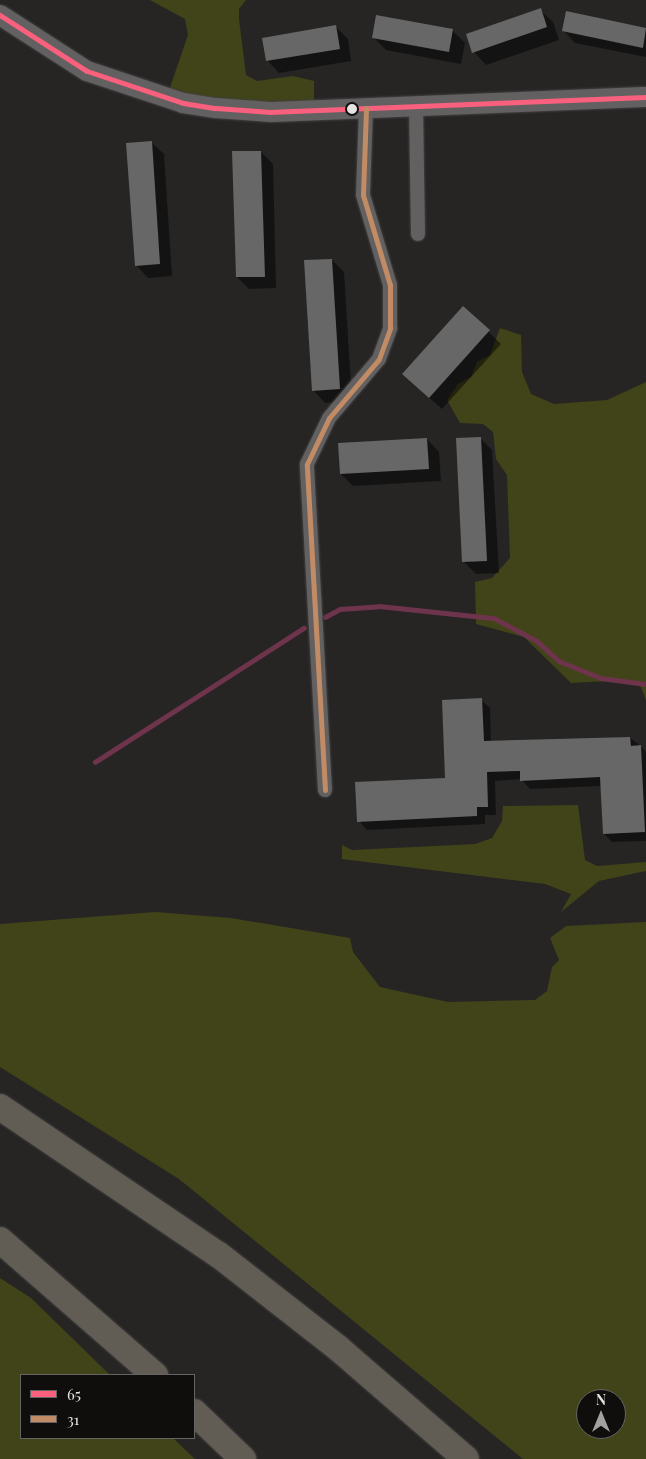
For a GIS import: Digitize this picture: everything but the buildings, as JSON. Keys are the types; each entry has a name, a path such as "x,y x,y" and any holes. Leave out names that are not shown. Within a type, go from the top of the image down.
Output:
{"highway":[{"path":"0,1107 97,1169 253,1280 377,1380 466,1459"},
{"path":"0,1240 154,1374"},
{"path":"195,1413 243,1459"}],"main road":[{"path":"0,16 87,71 183,103 271,112 646,97"}],"street":[{"path":"416,107 418,234"},
{"path":"325,790 307,464 329,418 379,359 390,328 390,285 363,195 366,108"}],"green space":[{"path":"150,0 246,0 239,9 239,19 246,75 257,81 293,76 314,81 314,108 167,96 188,35 185,19"},
{"path":"500,328 521,335 522,372 531,394 554,404 607,400 646,382 646,700 641,687 630,680 571,683 524,637 476,624 475,582 492,578 510,558 507,475 496,459 493,432 483,424 460,423 447,400 458,384 471,377 477,362 490,355"},
{"path":"578,805 585,860 597,866 646,862 646,871 599,881 561,912 571,894 545,884 342,859 342,845 352,850 475,844 492,838 502,821 503,806"},
{"path":"155,912 231,918 350,938 353,952 380,987 448,1002 535,1000 547,991 552,967 559,960 550,938 566,926 646,922 646,1459 523,1459 179,1179 0,1067 0,924"},
{"path":"0,1278 31,1298 109,1374 20,1374 20,1439 174,1439 195,1459 0,1459"}],"waterway":[{"path":"325,617 340,609 379,606 494,618 537,641 559,661 601,678 646,684"},
{"path":"95,762 304,628"}],"transit line":[{"name":"65","path":"0,15 87,71 183,103 216,108 271,112 646,97"},
{"name":"31","path":"325,790 307,464 329,418 379,359 390,328 390,285 363,195 366,108"}]}
